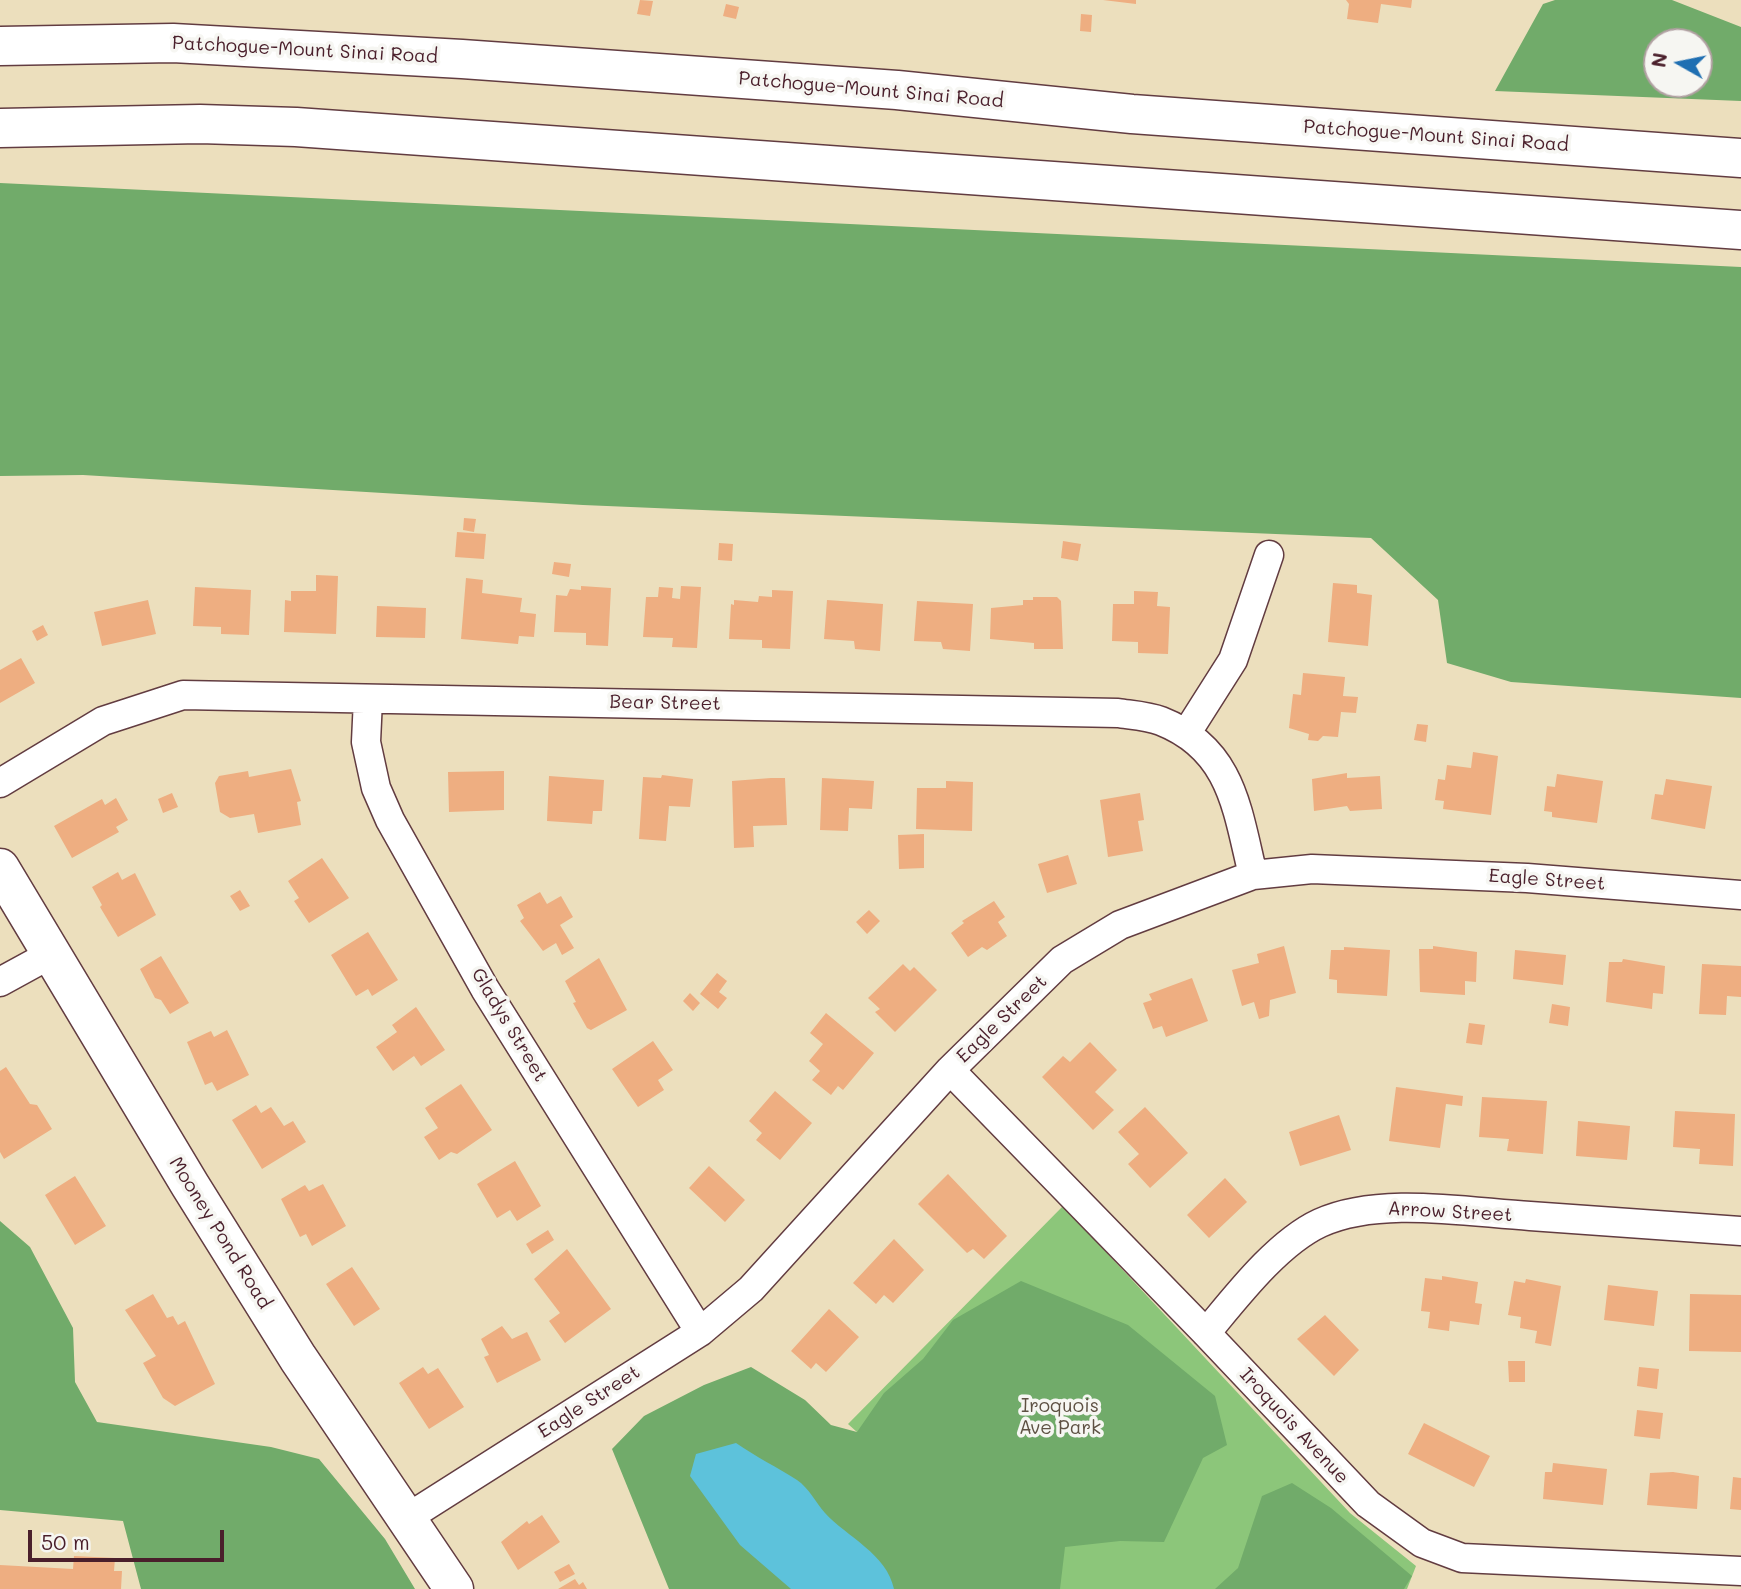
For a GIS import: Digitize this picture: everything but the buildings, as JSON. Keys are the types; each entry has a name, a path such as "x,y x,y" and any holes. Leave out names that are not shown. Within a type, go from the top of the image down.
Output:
{"main road":[{"name":"Patchogue-Mount Sinai Road","path":"0,46 173,43 462,59 897,90 1132,114 1741,158"},
{"path":"0,128 200,124 309,128 1741,230"},
{"name":"Mooney Pond Road","path":"0,868 197,1196 298,1358 454,1589"}],"street":[{"path":"1186,734 1233,660 1269,555"},
{"name":"Bear Street","path":"0,783 103,721 183,695 1118,713 1159,720 1186,734 1213,756 1231,787 1253,875"},
{"name":"Gladys Street","path":"368,699 366,742 376,788 390,820 485,989 700,1332"},
{"name":"Eagle Street","path":"407,1518 700,1332 751,1289 950,1070 1062,960 1119,925 1253,875 1312,869 1527,878 1741,895"},
{"path":"0,982 52,953"},
{"name":"Iroquois Avenue","path":"950,1070 1368,1504 1422,1543 1462,1558 1741,1572"},
{"name":"Arrow Street","path":"1206,1333 1244,1288 1287,1246 1320,1223 1371,1208 1741,1231"}],"green space":[{"path":"1555,0 1672,0 1741,27 1741,101 1667,98 1713,98 1713,28 1643,28 1643,97 1495,91 1543,4"},
{"path":"0,183 1741,267 1741,698 1511,682 1447,663 1438,600 1371,538 583,505 83,475 0,476"},
{"name":"Iroquois Ave Park","path":"1063,1206 1350,1513 1416,1566 1407,1589 1032,1589 848,1424"},
{"path":"0,1221 30,1247 73,1328 75,1382 97,1422 271,1447 319,1459 385,1539 415,1589 141,1589 123,1521 0,1510"},
{"path":"1021,1281 1128,1325 1215,1396 1227,1445 1203,1458 1164,1542 1120,1541 1065,1547 1060,1589 669,1589 612,1449 644,1416 704,1385 751,1367 805,1400 831,1425 857,1432 884,1393 923,1359 953,1320"},
{"path":"1292,1483 1331,1508 1412,1576 1404,1589 1215,1589 1238,1568 1262,1496"}],"water":[{"path":"736,1443 801,1483 834,1522 875,1556 890,1577 894,1589 791,1589 740,1545 690,1476 696,1454"}]}
